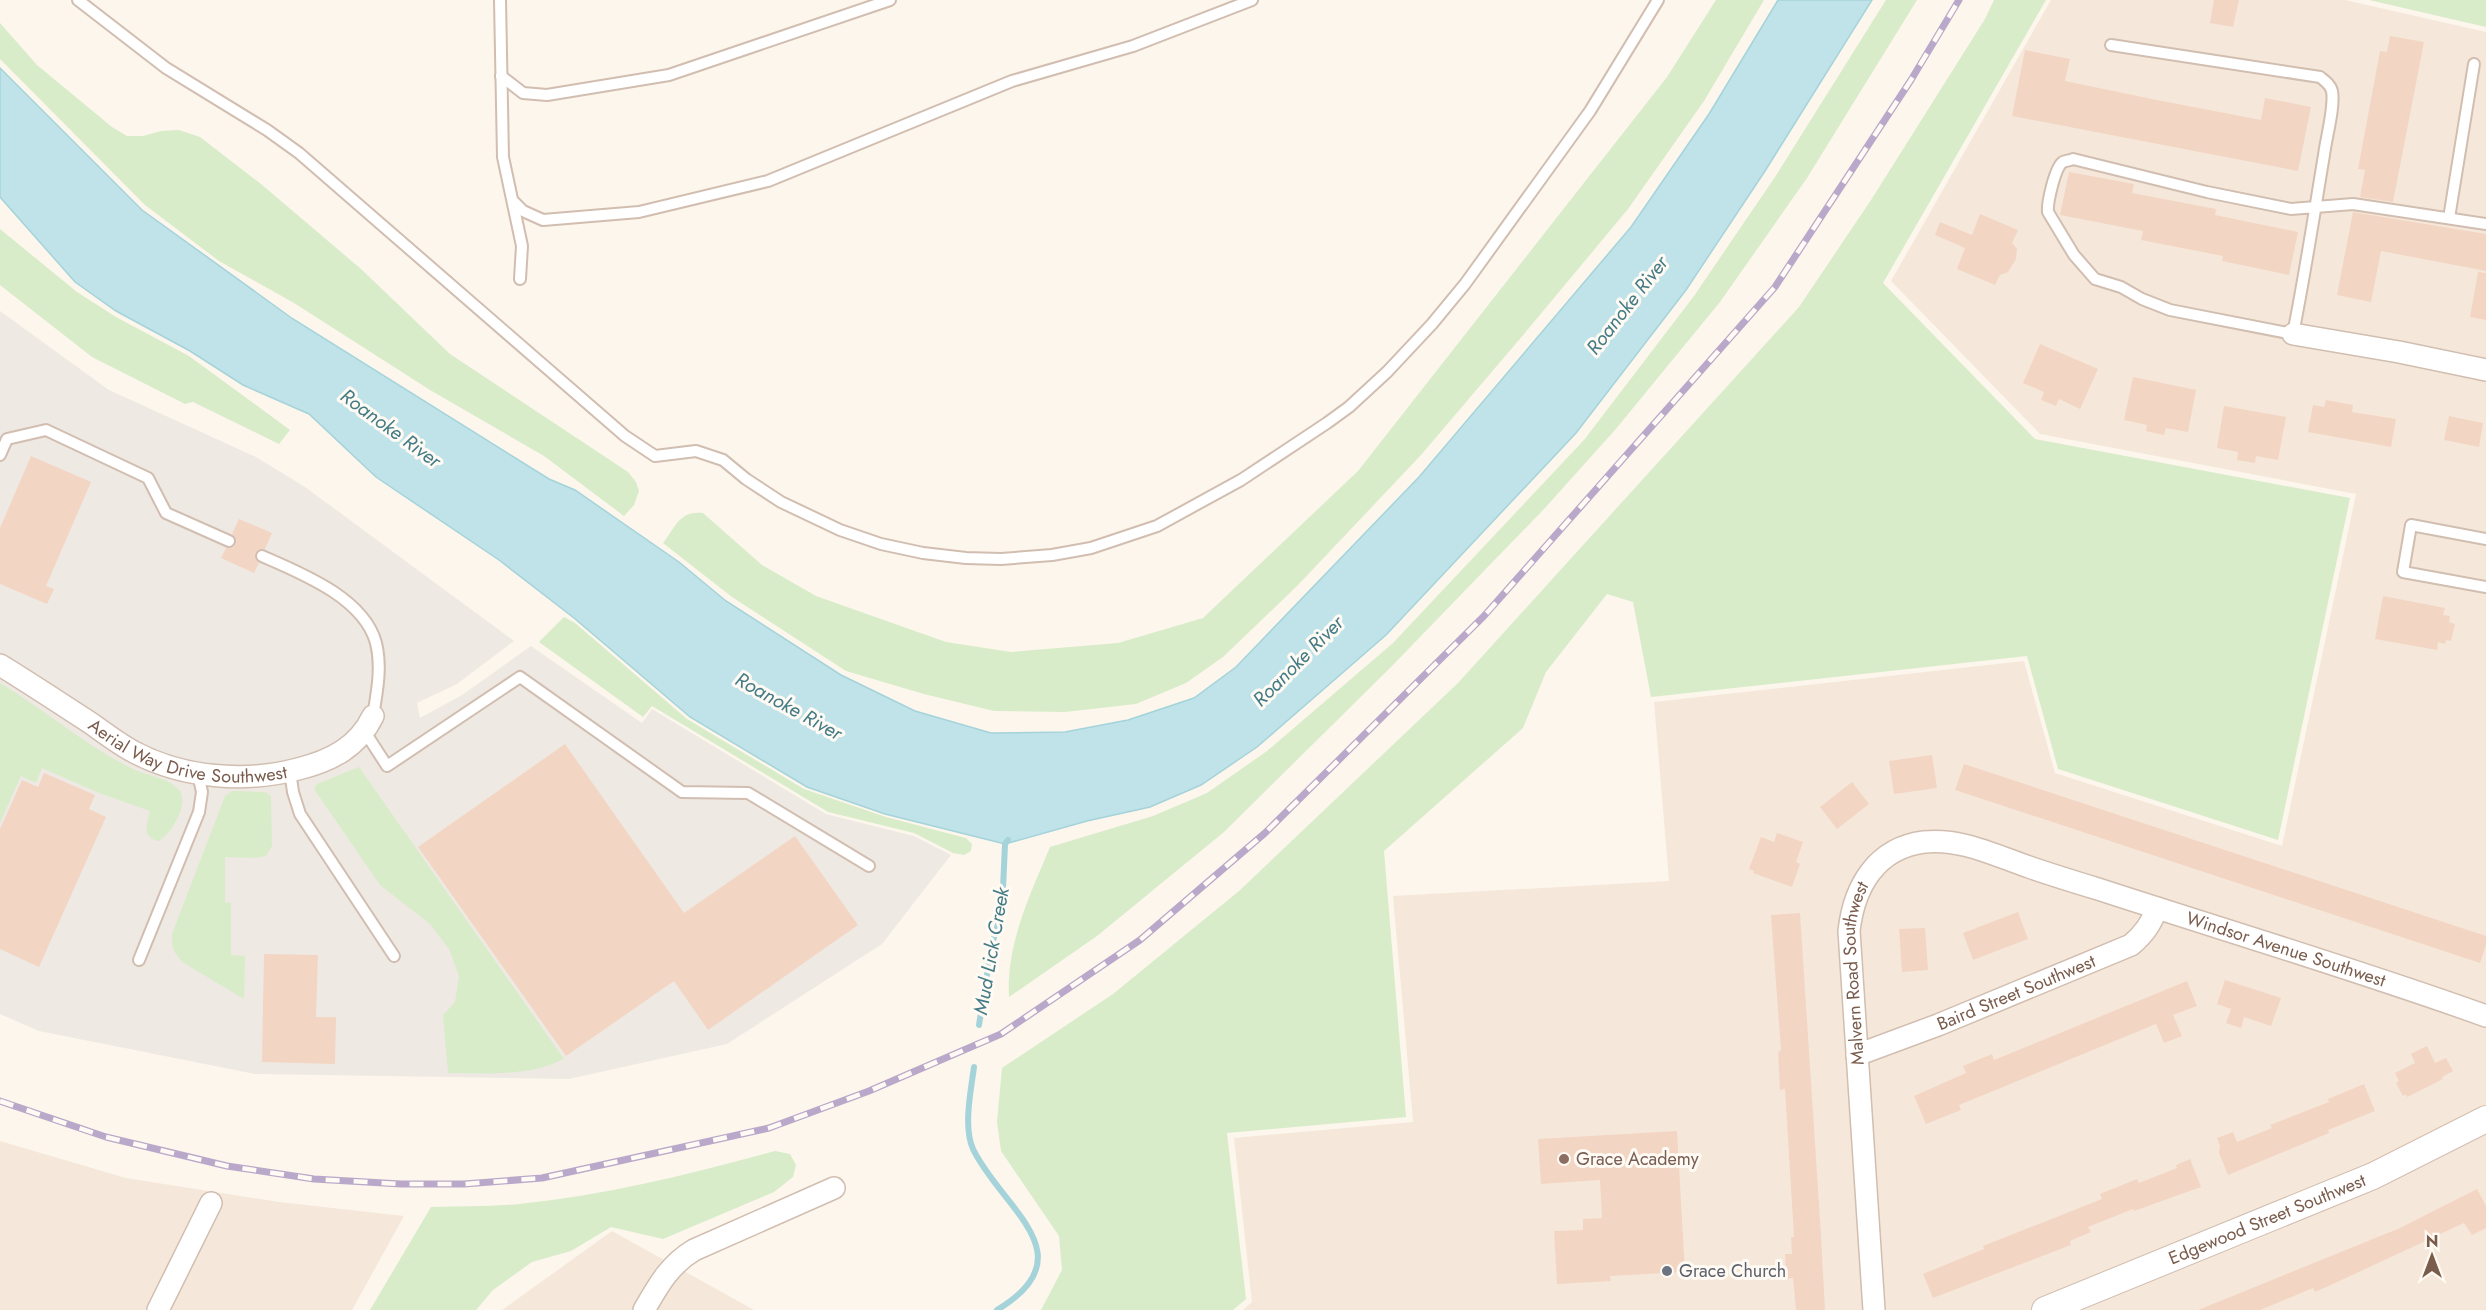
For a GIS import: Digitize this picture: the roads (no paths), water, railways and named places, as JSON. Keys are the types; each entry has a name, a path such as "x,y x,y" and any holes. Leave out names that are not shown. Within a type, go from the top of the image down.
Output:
{"street":[{"path":"2294,334 2486,370"},
{"name":"Aerial Way Drive Southwest","path":"0,665 134,752 165,765 198,774 236,777 263,776 319,764 347,750 369,724"},
{"name":"Malvern Road Southwest","path":"1874,1310 1850,931 1852,909 1859,889 1870,871 1882,858 1901,848 1922,842 1943,841 1964,844 2085,885"},
{"name":"Windsor Avenue Southwest","path":"2085,885 2420,992 2486,1016"},
{"name":"Baird Street Southwest","path":"1857,1054 1959,1016 2131,945 2151,924 2157,908"},
{"name":"Edgewood Street Southwest","path":"2044,1310 2373,1176 2486,1119"},
{"path":"644,1310 667,1272 680,1258 693,1250 834,1188"},
{"path":"158,1310 211,1203"}],"lane":[{"path":"78,0 165,69 267,130 299,153 625,436 655,456 696,451 723,460 746,479 781,502 840,530 881,544 923,554 1001,559 1052,555 1090,548 1157,526 1241,480 1349,407 1417,340 1465,284 1590,111 1658,0"},
{"path":"500,0 503,157 522,246 520,279"},
{"path":"501,76 524,93 547,95 669,75 890,0"},
{"path":"514,202 524,211 543,220 639,212 768,182 1012,81 1133,46 1252,0"},
{"path":"2111,45 2320,77 2328,83 2332,92 2330,116 2316,207 2309,257 2294,334 2170,310 2142,299 2121,287 2095,279 2074,255 2048,212 2047,204 2058,168 2064,161 2073,159 2207,192 2291,209 2316,207 2353,204 2486,224"},
{"path":"2449,218 2474,64"},
{"path":"0,454 7,439 46,430 148,478 166,513 229,541"},
{"path":"2486,539 2411,525 2403,572 2486,587"},
{"path":"262,556 332,591 362,615 375,642 379,676 369,724 387,766 520,677 682,792 748,794 869,866"},
{"path":"290,771 293,792 300,814 394,956"},
{"path":"139,960 199,812 202,792 198,774"}],"water":[{"name":"Roanoke River","path":"1778,0 1872,0 1765,171 1686,290 1576,433 1386,635 1257,747 1201,785 1150,807 1087,821 1005,844 885,814 807,787 690,717 574,618 499,560 376,477 309,414 243,385 190,351 116,311 75,282 0,197 0,68 142,210 293,319 549,479 575,490 679,562 726,601 841,675 915,711 991,733 1065,732 1128,720 1194,698 1236,667 1419,477 1631,227 1709,114"}],"waterway":[{"name":"Mud Lick Creek","path":"979,1025 992,944 1002,911 1005,844 1008,840"},
{"name":"Mud Lick Creek","path":"974,1067 968,1119 973,1149 986,1171 1030,1231 1037,1250 1036,1270 1024,1290 997,1310"}],"railway":[{"path":"0,1101 106,1137 227,1166 314,1179 401,1184 464,1184 542,1178 769,1128 869,1091 1001,1034 1140,940 1265,833 1484,616 1775,287 1911,80 1959,0"}],"place":[{"name":"Grace Academy","path":"1564,1159"},
{"name":"Grace Church","path":"1667,1271"}]}
